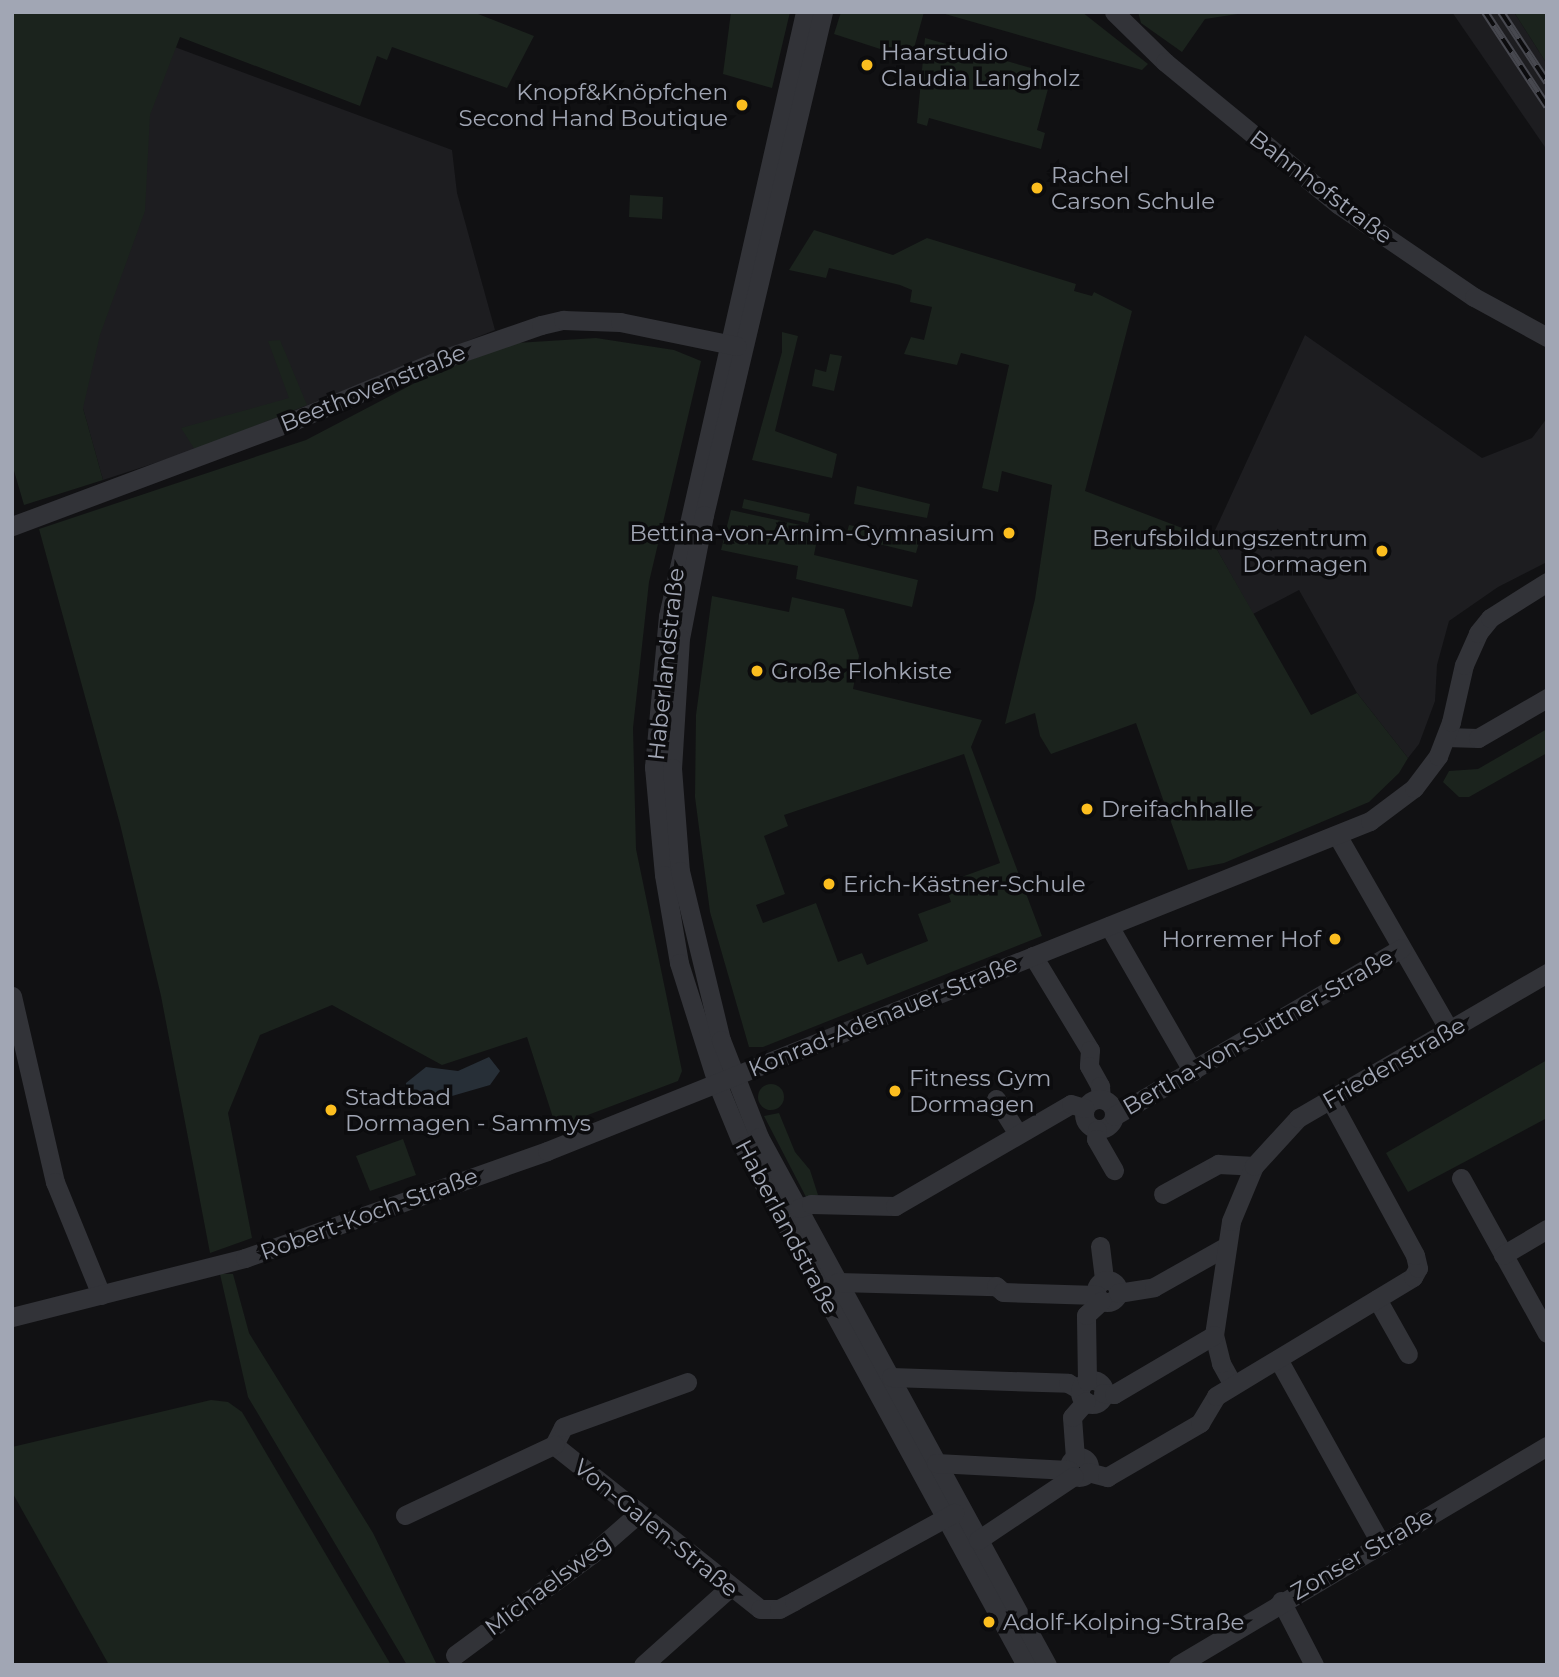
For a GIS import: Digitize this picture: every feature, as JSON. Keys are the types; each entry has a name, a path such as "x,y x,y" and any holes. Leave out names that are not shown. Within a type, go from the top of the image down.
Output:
{"street":[{"name":"Haberlandstraße","path":"736,345 805,12"},
{"name":"Haberlandstraße","path":"823,12 670,602 654,767 671,923 725,1080 780,1216 953,1514 1026,1665"},
{"name":"Bahnhofstraße","path":"1114,12 1165,62 1339,205 1474,297 1547,337"},
{"name":"Beethovenstraße","path":"12,526 261,433 437,361 541,325 576,320 620,322 736,345"},
{"name":"Konrad-Adenauer-Straße","path":"725,1080 1338,835 1395,804 1429,769 1446,737 1464,665 1478,633 1490,618 1547,582"},
{"path":"1446,737 1478,738 1547,698"},
{"path":"1338,835 1449,1030"},
{"path":"1109,926 1193,1072"},
{"name":"Bertha-von-Suttner-Straße","path":"1114,1116 1401,948"},
{"name":"Konrad-Adenauer-Straße","path":"1033,956 1090,1050 1089,1066 1100,1086 1093,1104"},
{"name":"Friedenstraße","path":"1233,1385 1221,1363 1214,1335 1225,1247 1242,1186 1254,1166 1298,1118 1547,974"},
{"path":"12,996 55,1182 101,1295"},
{"name":"Haberlandstraße","path":"725,1080 891,1377 936,1463 953,1514 978,1540 1047,1665"},
{"name":"Robert-Koch-Straße","path":"12,1317 245,1258 319,1233 725,1080"},
{"path":"996,1099 1018,1134"},
{"path":"936,1463 1077,1469 1107,1477 1200,1423 1216,1396 1413,1277 1418,1268 1331,1101"},
{"path":"799,1209 811,1204 895,1206 1071,1104 1093,1104 1085,1122 1097,1130 1096,1139 1114,1170"},
{"name":"Bertha-von-Suttner-Straße","path":"1093,1104 1112,1107 1114,1116 1110,1125 1097,1130"},
{"path":"1163,1194 1218,1164 1254,1166"},
{"path":"1461,1178 1547,1333"},
{"path":"1503,1255 1547,1229"},
{"path":"1100,1246 1105,1292"},
{"path":"1077,1469 1072,1417 1089,1391 1086,1315 1105,1292 1154,1287 1225,1247"},
{"name":"Haberlandstraße","path":"838,1282 996,1286 1003,1292 1105,1292"},
{"path":"1377,1299 1408,1354"},
{"path":"891,1377 1068,1383 1089,1391 1114,1394 1214,1335"},
{"path":"1278,1359 1380,1542"},
{"path":"405,1515 554,1445 562,1427 687,1382"},
{"name":"Von-Galen-Straße","path":"554,1445 729,1588 760,1609 779,1609 953,1514"},
{"name":"Zonser Straße","path":"1178,1665 1380,1542 1547,1446"},
{"path":"978,1540 1077,1469"},
{"name":"Michaelsweg","path":"455,1655 592,1554 639,1513"},
{"path":"643,1665 729,1588"},
{"path":"1281,1601 1314,1665"}],"shaded area":[{"path":"12,12 473,12 534,36 507,88 392,47 387,60 377,56 360,106 180,37 150,115 145,211 100,335 83,408 103,480 24,505 12,464"},
{"path":"731,12 790,12 772,88 723,74"},
{"path":"841,12 924,12 911,59 834,34"},
{"path":"938,12 1082,12 1148,64 1142,70"},
{"path":"1138,12 1251,12 1205,19 1182,52 1141,23"},
{"path":"1452,12 1514,12 1547,64 1547,150"},
{"path":"1514,12 1547,12 1547,64"},
{"path":"925,38 1052,74 1037,130 1045,133 1041,149 929,118 927,126 917,123"},
{"path":"164,43 452,150 457,193 495,330 195,450 103,480 70,362"},
{"path":"630,195 663,197 662,219 629,217"},
{"path":"814,230 893,255 927,238 1076,284 1074,291 1092,296 1094,292 1132,311 1085,491 1211,539 1311,715 1357,693 1408,758 1399,773 1369,802 1224,863 1188,870 1136,723 1051,754 1040,736 1035,713 1005,724 1035,599 1052,485 1002,471 998,492 982,488 1009,365 961,353 957,365 904,354 911,337 924,340 932,307 910,302 912,290 900,285 829,268 826,278 789,270"},
{"path":"782,332 798,336 775,431 837,454 832,478 752,460 782,352"},
{"name":"Berufsbildungszentrum Dormagen","path":"1305,335 1482,458 1532,438 1547,418 1547,562 1498,587 1449,621 1437,665 1435,701 1419,744 1408,758 1357,693 1299,590 1253,614 1211,539"},
{"path":"596,338 674,350 701,361 649,582 633,728 636,849 682,1071 678,1081 556,1127 527,1037 442,1065 332,1005 260,1035 228,1113 252,1238 210,1253 161,996 120,824 39,529 306,440 432,374 516,343"},
{"path":"280,340 307,405 195,450 181,428 289,398 268,341"},
{"path":"830,354 842,356 834,391 812,386 815,369 826,372"},
{"path":"857,486 930,504 927,518 854,504"},
{"path":"744,499 810,514 808,523 742,508"},
{"path":"731,510 819,529 814,555 918,580 912,607 796,579 798,566 721,550"},
{"path":"849,525 920,539 916,553 846,536"},
{"path":"712,596 789,612 792,597 844,609 859,656 853,689 982,720 971,747 1042,936 763,1047 749,1047 710,912 695,797 696,715","holes":["964,754 1000,863 945,883 951,902 918,914 928,941 867,965 862,953 838,962 816,903 763,923 756,905 785,894 764,836 788,826 784,815"]},
{"path":"1547,729 1547,753 1469,797 1459,797 1443,782 1449,771 1478,769"},
{"path":"489,1057 500,1071 490,1085 421,1105 405,1092 406,1083 426,1067 458,1071"},
{"path":"1547,1060 1547,1118 1408,1192 1386,1153"},
{"path":"771,1084 781,1087 784,1097 781,1107 771,1110 761,1107 758,1097 761,1087"},
{"path":"779,1113 795,1152 810,1170 818,1195 806,1197 764,1116"},
{"path":"403,1139 416,1175 370,1191 356,1156"},
{"path":"220,1274 233,1274 249,1333 373,1533 437,1665 407,1665 248,1397"},
{"path":"211,1400 228,1402 242,1412 391,1665 109,1665 12,1492 12,1447"}],"railway":[{"path":"1485,12 1547,106"},
{"path":"1501,12 1547,82"}],"place":[{"name":"Haarstudio Claudia Langholz","path":"867,65"},
{"name":"Knopf&Knöpfchen Second Hand Boutique","path":"742,105"},
{"name":"Rachel Carson Schule","path":"1037,188"},
{"name":"Bettina-von-Arnim-Gymnasium","path":"1009,533"},
{"name":"Berufsbildungszentrum Dormagen","path":"1382,551"},
{"name":"Große Flohkiste","path":"757,671"},
{"name":"Dreifachhalle","path":"1087,809"},
{"name":"Erich-Kästner-Schule","path":"829,884"},
{"name":"Horremer Hof","path":"1335,939"},
{"name":"Fitness Gym Dormagen","path":"895,1091"},
{"name":"Stadtbad Dormagen - Sammys","path":"331,1110"},
{"name":"Adolf-Kolping-Straße","path":"989,1622"}]}
